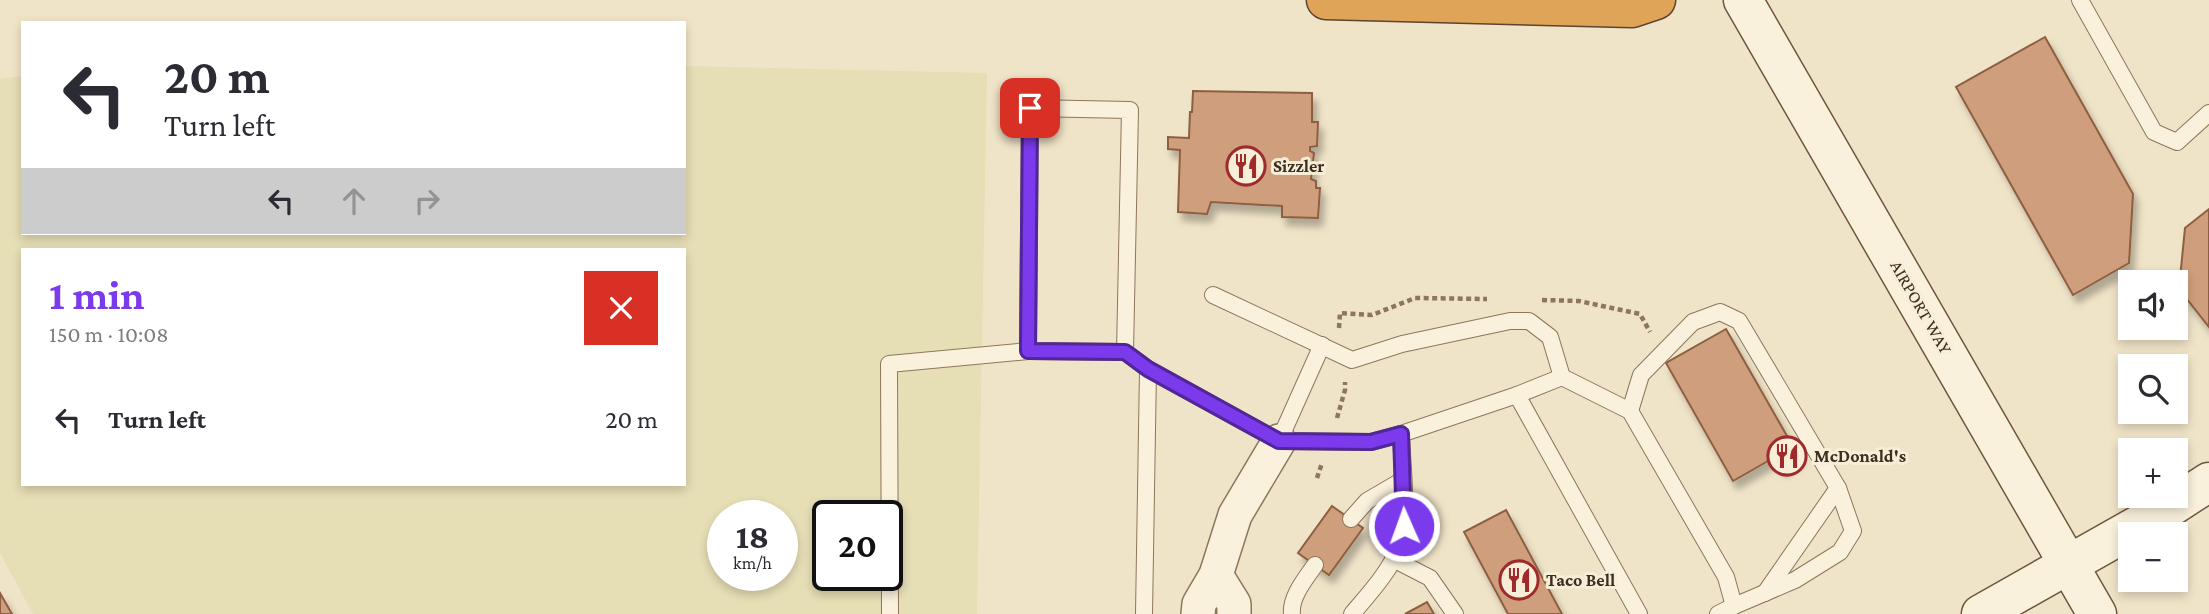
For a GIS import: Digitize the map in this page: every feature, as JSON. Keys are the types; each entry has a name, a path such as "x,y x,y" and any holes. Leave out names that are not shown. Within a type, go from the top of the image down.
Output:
{"highway":[{"path":"1326,0 1632,8 1656,0"}],"main road":[{"name":"AIRPORT WAY","path":"1743,0 2097,614"},
{"path":"1981,614 2172,506 2209,482"}],"street":[{"path":"1198,614 1199,604 1216,575 1235,514 1279,441"},
{"path":"1216,575 1234,604 1234,614"}],"lane":[{"path":"2080,0 2154,132 2177,142 2209,113"},
{"path":"1028,351 1030,108 1130,110 1125,352"},
{"path":"1213,295 1352,360 1402,344 1510,321 1530,321 1550,337 1562,377 1630,411 1726,577 1734,606"},
{"path":"1630,411 1641,375 1693,322 1720,312 1739,321 1838,488 1853,531 1840,552 1795,580 1718,614"},
{"path":"1279,441 1322,345"},
{"path":"890,614 889,364 1028,351 1125,352 1148,369 1279,441 1371,442 1562,377"},
{"path":"1144,614 1148,369"},
{"path":"1517,394 1639,614"},
{"path":"1352,614 1377,584 1399,550 1404,526 1401,434"},
{"path":"1350,520 1367,501 1403,480"},
{"path":"1765,593 1838,488"},
{"path":"1393,559 1430,578 1455,614"},
{"path":"1292,614 1291,608 1299,589 1315,565"}],"shaded area":[{"path":"686,66 987,73 977,614 33,614 0,553 0,79 21,76 21,235 686,235"}],"building":[{"path":"2045,37 2133,194 2129,263 2073,295 1956,87"},
{"name":"Sizzler","path":"1193,91 1312,93 1312,122 1318,122 1317,146 1310,147 1310,151 1314,153 1311,179 1316,181 1316,188 1320,188 1318,218 1282,217 1282,206 1211,202 1207,214 1178,212 1180,150 1168,149 1168,137 1189,138"},
{"path":"2209,209 2209,327 2188,300 2188,270 2181,270 2185,228"},
{"path":"1726,329 1799,457 1781,468 1775,457 1733,481 1666,363"},
{"path":"1332,506 1363,528 1329,575 1298,553"},
{"path":"1506,510 1562,614 1508,614 1464,532"},
{"path":"0,593 12,614 0,614"},
{"path":"1427,602 1434,614 1405,614"}],"place":[{"name":"Sizzler","path":"1246,166"},
{"name":"McDonald's","path":"1787,456"},
{"name":"Taco Bell","path":"1519,580"}],"route":[{"path":"1030,108 1028,351 1125,352 1148,369 1279,441 1371,442 1401,434 1404,526"}]}
